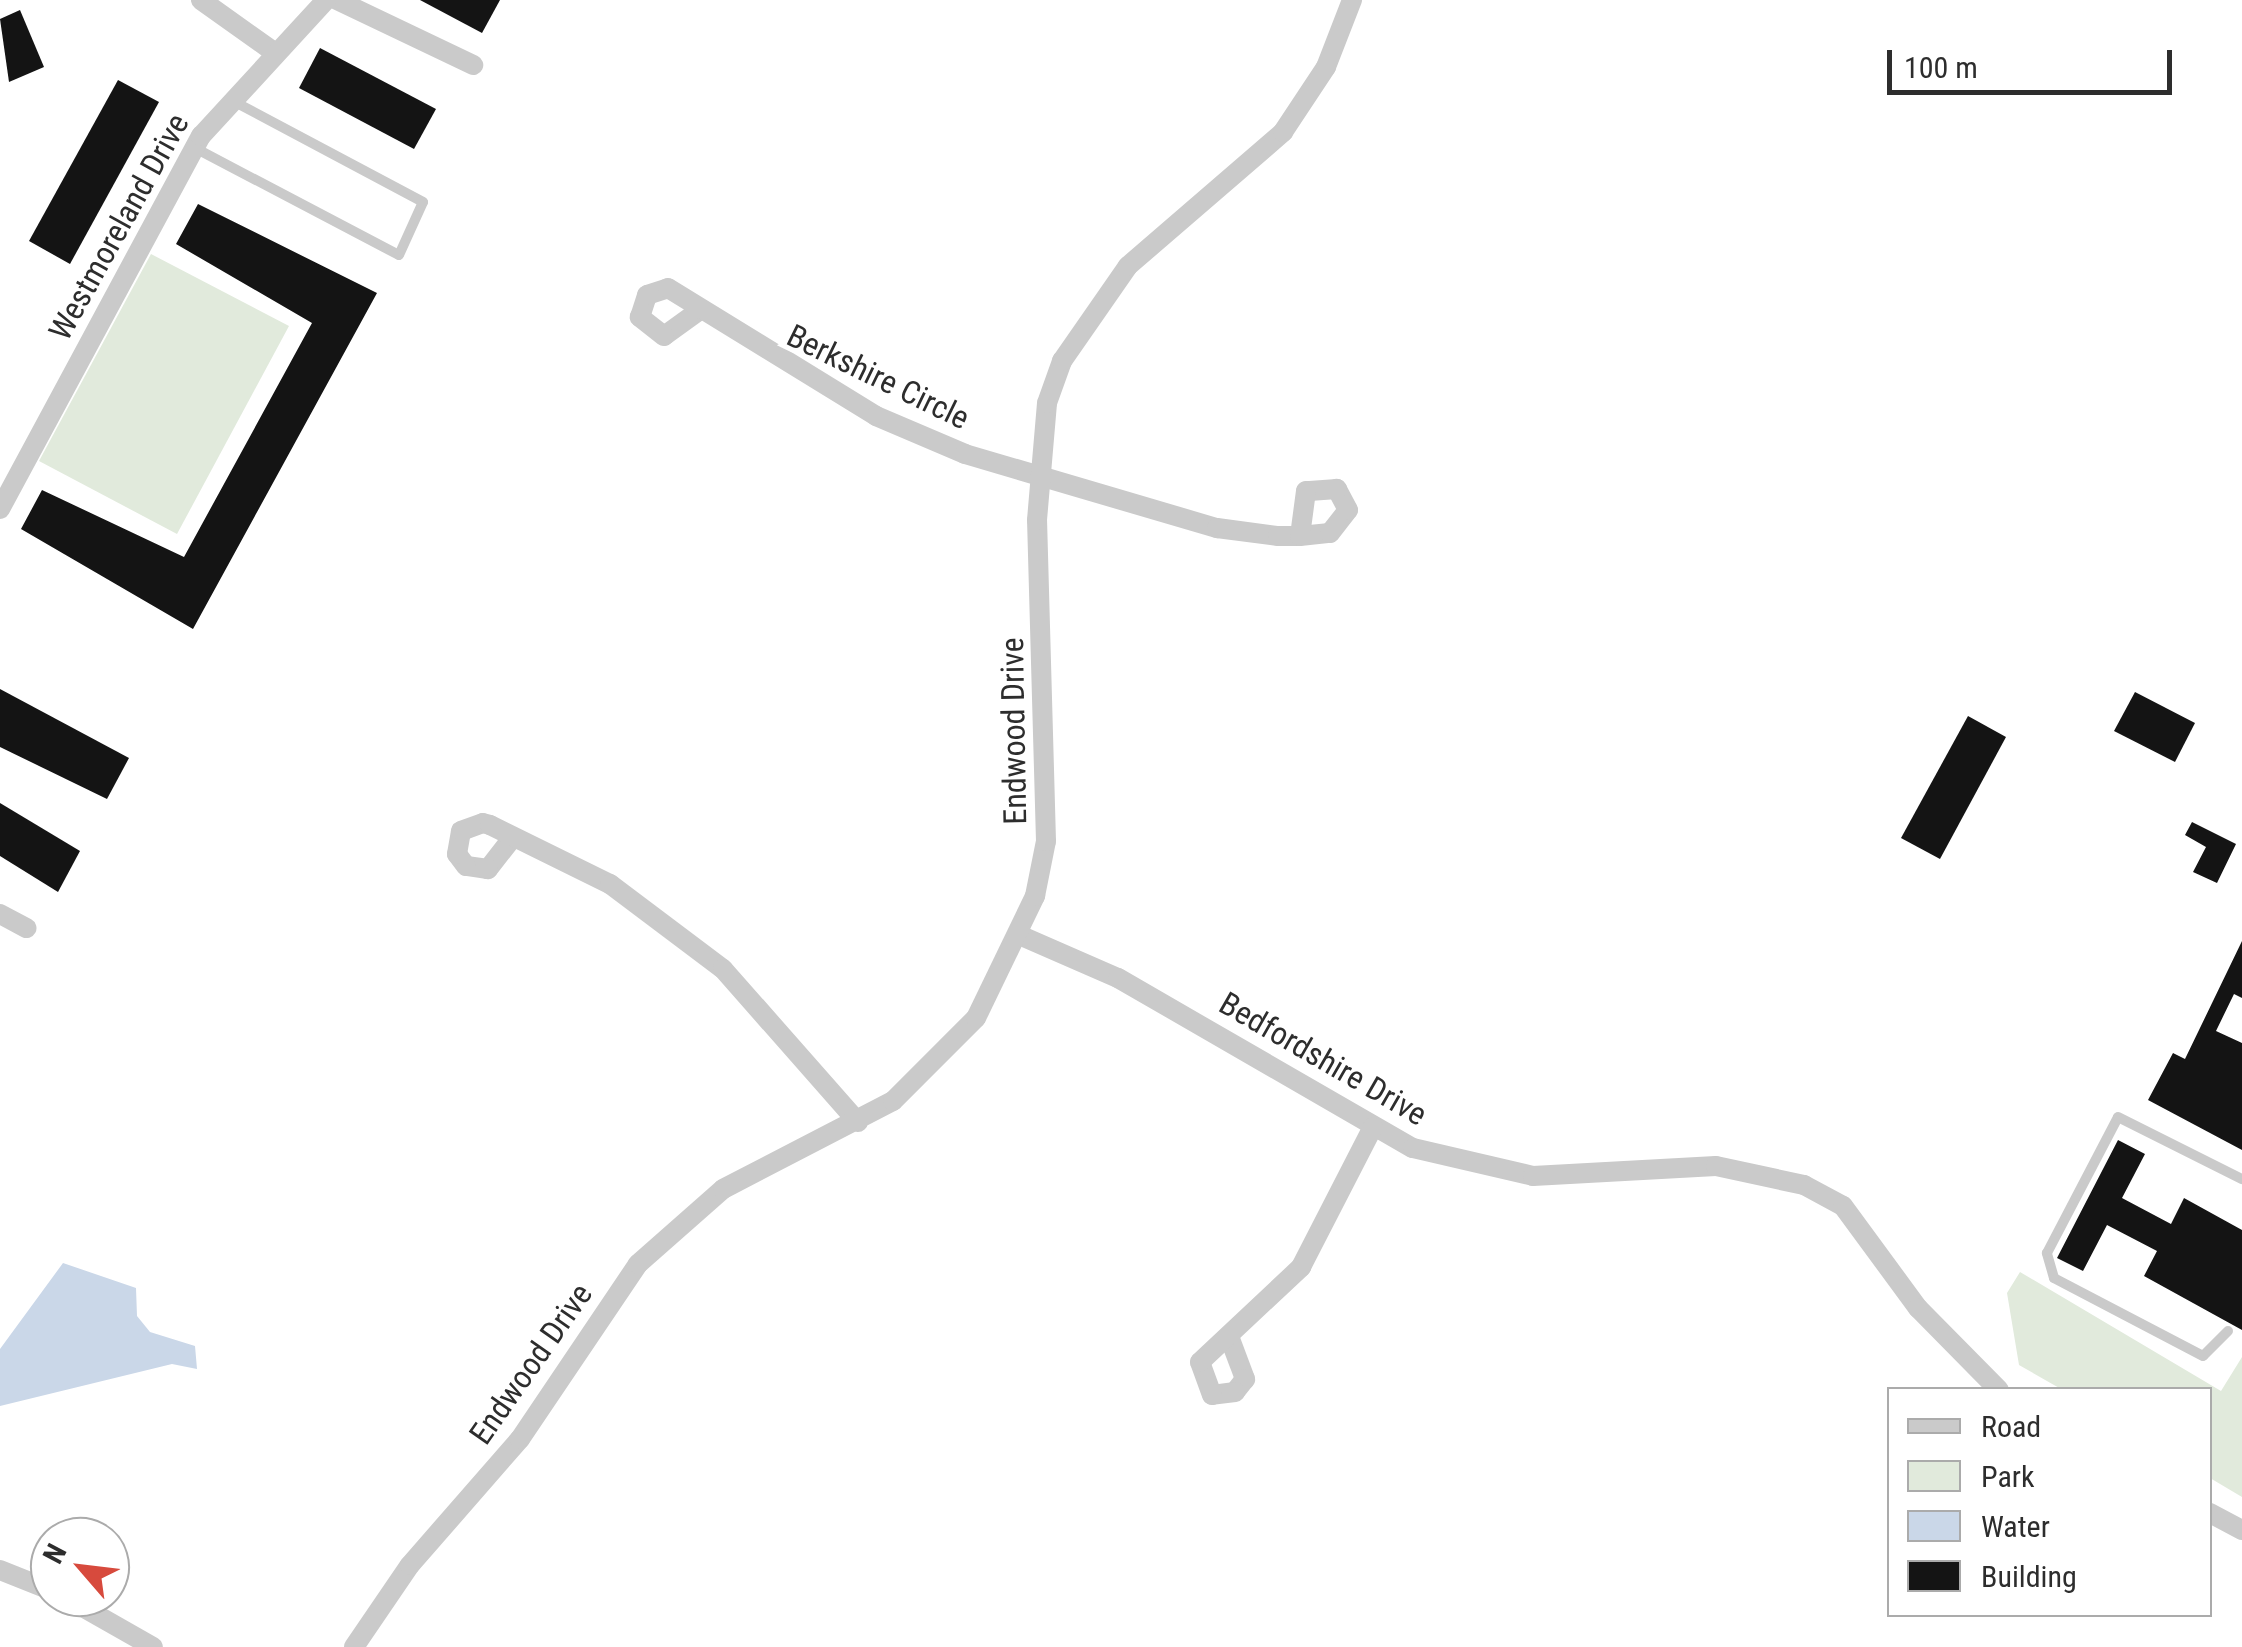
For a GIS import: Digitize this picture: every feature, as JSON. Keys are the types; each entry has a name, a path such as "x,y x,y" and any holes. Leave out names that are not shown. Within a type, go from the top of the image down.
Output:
{"street":[{"path":"201,0 274,52"},
{"name":"Westmoreland Drive","path":"0,509 194,148 229,99 326,0"},
{"path":"337,0 472,66"},
{"name":"Endwood Drive","path":"354,1647 410,1564 520,1438 638,1264 724,1190 858,1122 955,1046 1018,935 1035,896 1050,780 1040,476 1048,404 1098,298 1282,132 1326,67 1352,0"},
{"name":"Berkshire Circle","path":"700,310 876,416 1040,476 1217,528 1300,536"},
{"path":"512,836 610,884 723,969 858,1122"},
{"path":"0,914 26,928"},
{"name":"Bedfordshire Drive","path":"1018,935 1118,978 1373,1127 1472,1166 1533,1176 1716,1166 1804,1185 1844,1206 1918,1308 1996,1387"},
{"path":"1230,1339 1314,1249 1373,1127"},
{"path":"2212,1514 2242,1530"},
{"path":"0,1570 30,1582"},
{"path":"101,1617 153,1647"}],"lane":[{"path":"194,148 399,255 423,202 229,99"},
{"path":"2228,1331 2202,1356 2054,1278 2048,1253 2118,1117 2242,1179"}],"green space":[{"path":"151,254 289,326 177,534 39,461"},
{"path":"2020,1272 2221,1391 2242,1357 2242,1497 2212,1479 2212,1387 2058,1387 2019,1365 2007,1293"}],"water":[{"path":"63,1263 136,1288 137,1316 150,1332 195,1346 197,1369 172,1364 0,1406 0,1349"}],"building":[{"path":"420,0 500,0 482,33"},
{"path":"20,10 44,67 9,82 0,19"},
{"path":"320,48 436,109 414,149 299,88"},
{"path":"118,80 159,102 70,264 29,241"},
{"path":"198,204 377,293 193,629 21,529 42,490 184,557 312,323 176,244"},
{"path":"0,689 129,758 107,799 0,747"},
{"path":"2135,692 2195,723 2175,762 2114,731"},
{"path":"1968,716 2006,737 1940,859 1901,838"},
{"path":"0,803 80,851 58,892 0,856"},
{"path":"2192,822 2236,844 2217,883 2193,872 2206,847 2185,835"},
{"path":"2242,941 2242,998 2234,994 2216,1031 2242,1043 2242,1150 2148,1100 2173,1053 2185,1059"},
{"path":"2118,1140 2145,1154 2122,1198 2171,1224 2184,1198 2242,1230 2242,1330 2144,1276 2157,1251 2107,1225 2083,1271 2057,1258"}]}
